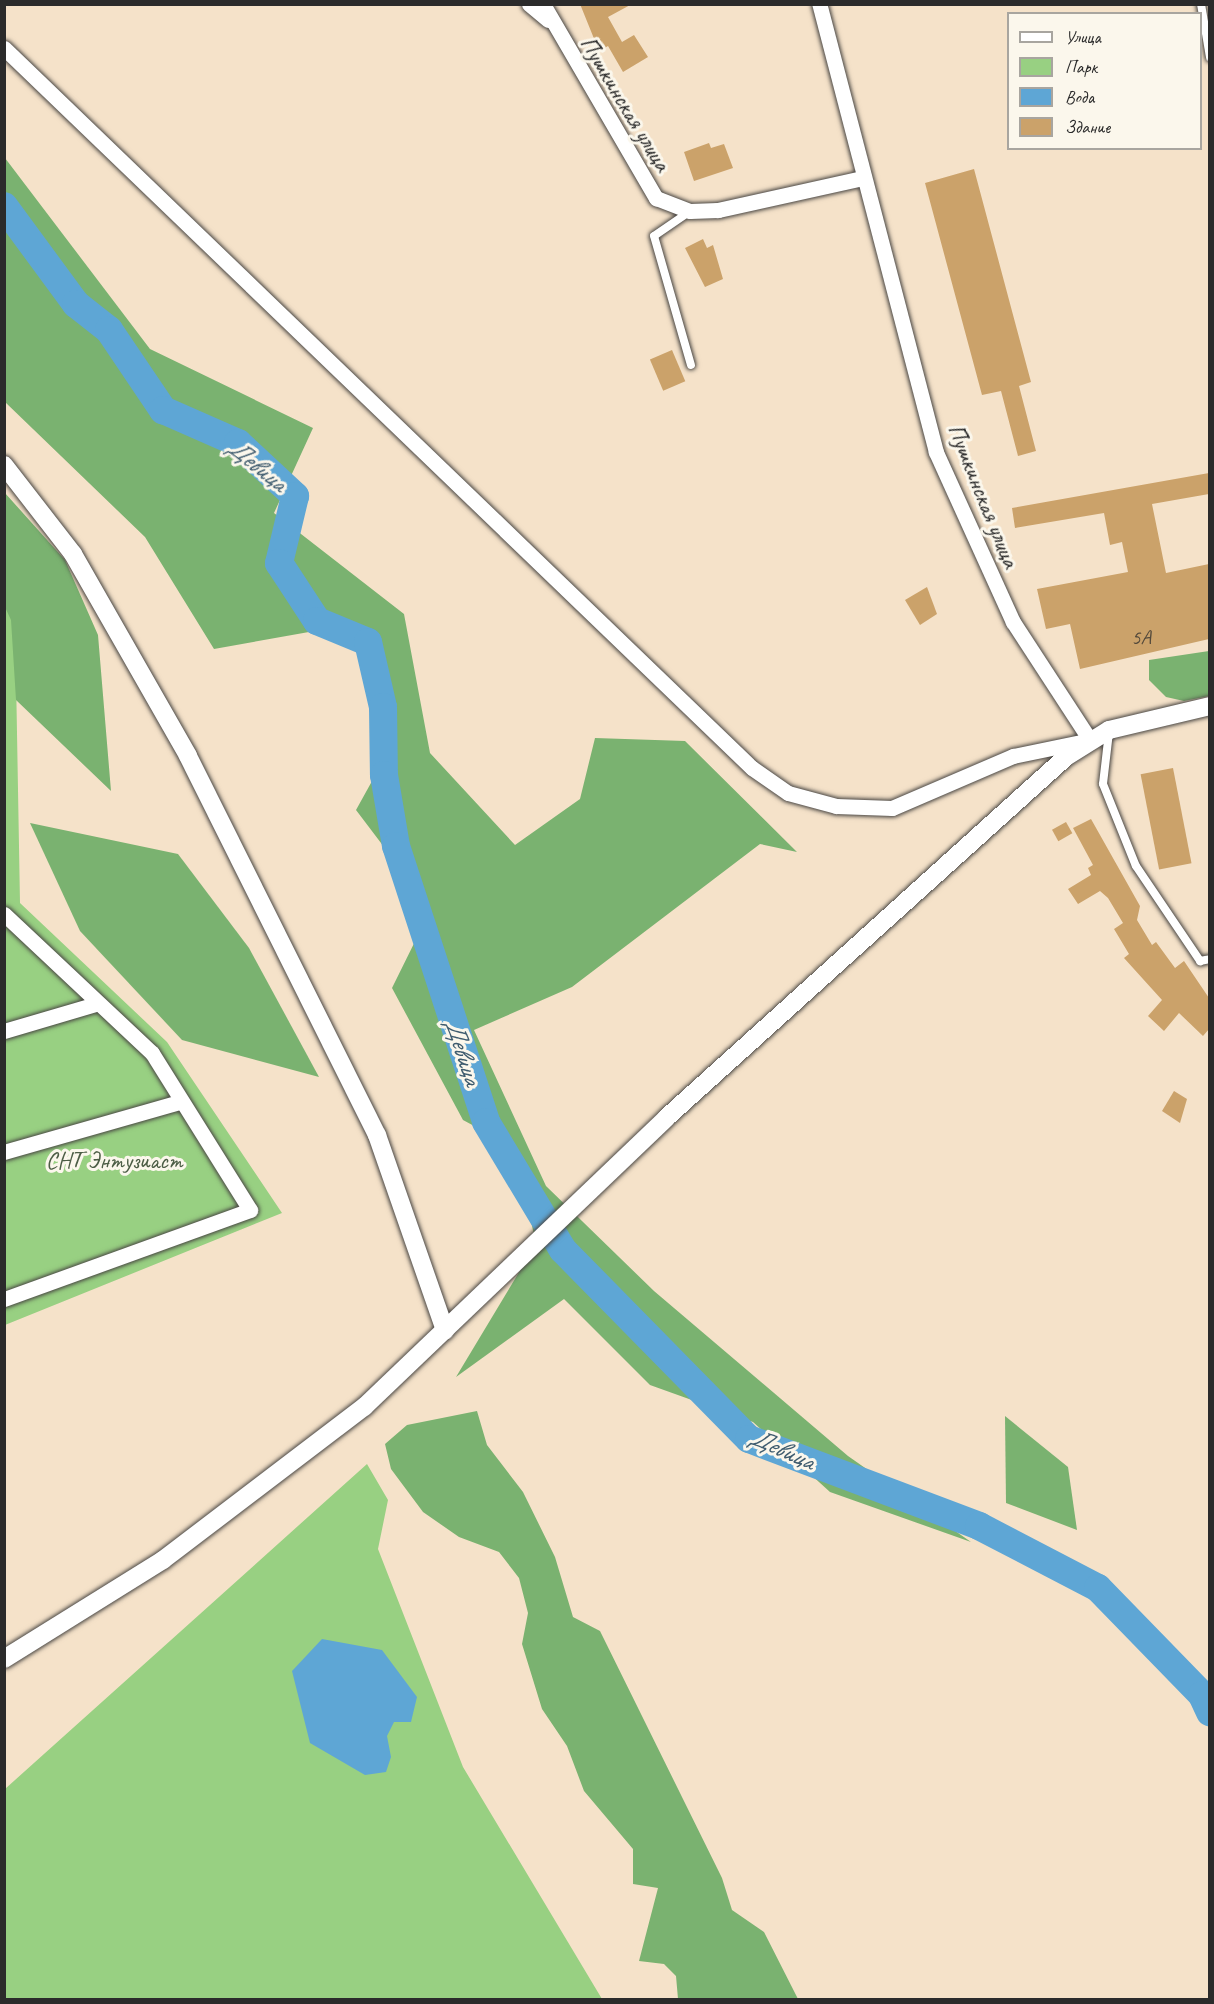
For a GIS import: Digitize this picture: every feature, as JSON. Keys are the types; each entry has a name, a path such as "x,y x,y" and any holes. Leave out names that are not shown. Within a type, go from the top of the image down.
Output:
{"street":[{"path":"529,4 548,20"},
{"name":"Пушкинская улица","path":"543,4 548,20 656,198 690,211 718,210 862,178"},
{"name":"Пушкинская улица","path":"819,4 862,178 945,473 1013,622 1090,740"},
{"path":"4,48 615,638 752,768 788,793 836,806 892,808 1013,756 1090,740 1110,730 1209,706"},
{"path":"4,465 73,554 188,756 377,1135 445,1330"},
{"path":"4,1659 163,1560 364,1407 666,1118 1090,740"},
{"path":"4,914 96,1004 152,1053 250,1210 4,1299"},
{"path":"4,1031 96,1004"},
{"path":"4,1152 180,1101"}],"lane":[{"path":"1201,4 1209,57"},
{"path":"690,211 654,236 691,365"},
{"path":"1110,730 1102,784 1136,866 1200,961 1209,959"}],"green space":[{"path":"5,158 150,349 313,428 274,513 404,614 430,753 515,845 580,799 595,738 685,741 797,852 760,844 572,987 474,1030 546,1186 654,1291 848,1456 971,1542 830,1492 753,1422 650,1385 564,1299 456,1377 536,1244 515,1148 463,1120 392,988 431,909 356,810 397,736 354,624 214,649 145,537 5,402"},
{"path":"5,493 65,560 98,635 111,791 16,700 11,620 5,607"},
{"name":"СНТ Энтузиаст","path":"4,597 15,619 20,903 167,1042 282,1213 5,1325"},
{"path":"1209,651 1209,696 1184,701 1166,697 1149,680 1149,660"},
{"path":"30,823 178,854 249,948 319,1077 182,1040 80,931"},
{"path":"477,1411 487,1445 523,1492 555,1557 573,1617 600,1631 722,1878 732,1910 764,1932 798,1999 678,1999 676,1976 664,1964 639,1961 658,1888 633,1884 633,1849 584,1791 567,1746 542,1709 522,1644 528,1613 519,1578 499,1552 459,1537 423,1512 391,1469 385,1444 407,1425"},
{"path":"1005,1416 1068,1467 1077,1530 1006,1503"},
{"path":"367,1464 388,1500 378,1549 463,1767 602,1999 5,2000 5,1789"}],"water":[{"path":"322,1639 382,1650 417,1697 411,1722 394,1722 387,1736 391,1757 386,1772 365,1775 310,1743 292,1671"}],"building":[{"path":"580,4 632,4 608,17 622,42 634,35 648,57 623,72 608,46 599,51"},
{"path":"709,143 711,148 724,144 733,168 694,181 684,152"},
{"path":"974,169 1031,382 1019,386 1036,451 1018,456 1001,391 982,395 925,183"},
{"path":"703,239 707,248 713,245 723,279 705,287 685,248"},
{"path":"672,350 685,381 663,391 650,359"},
{"path":"1209,473 1209,494 1152,504 1166,573 1209,564 1209,639 1080,669 1070,624 1046,629 1037,589 1128,572 1122,542 1110,545 1104,513 1015,528 1012,508"},
{"path":"927,587 937,614 920,625 905,600"},
{"path":"1173,768 1192,863 1159,870 1141,774"},
{"path":"1091,819 1140,906 1137,920 1152,945 1156,942 1175,968 1184,961 1209,998 1209,1029 1203,1036 1179,1013 1164,1031 1148,1016 1162,1000 1124,958 1129,954 1114,929 1123,923 1108,898 1100,891 1078,904 1068,889 1091,875 1088,868 1093,865 1073,828"},
{"path":"1066,822 1072,833 1058,841 1052,830"},
{"path":"1174,1091 1187,1099 1180,1123 1162,1111"}],"waterway":[{"name":"Девица","path":"4,206 76,304 109,330 163,410 238,443 295,496 279,563 317,621 368,642 383,707 384,775 396,846 486,1122 563,1250 749,1439 979,1526 1098,1588 1202,1695 1210,1712"}]}
